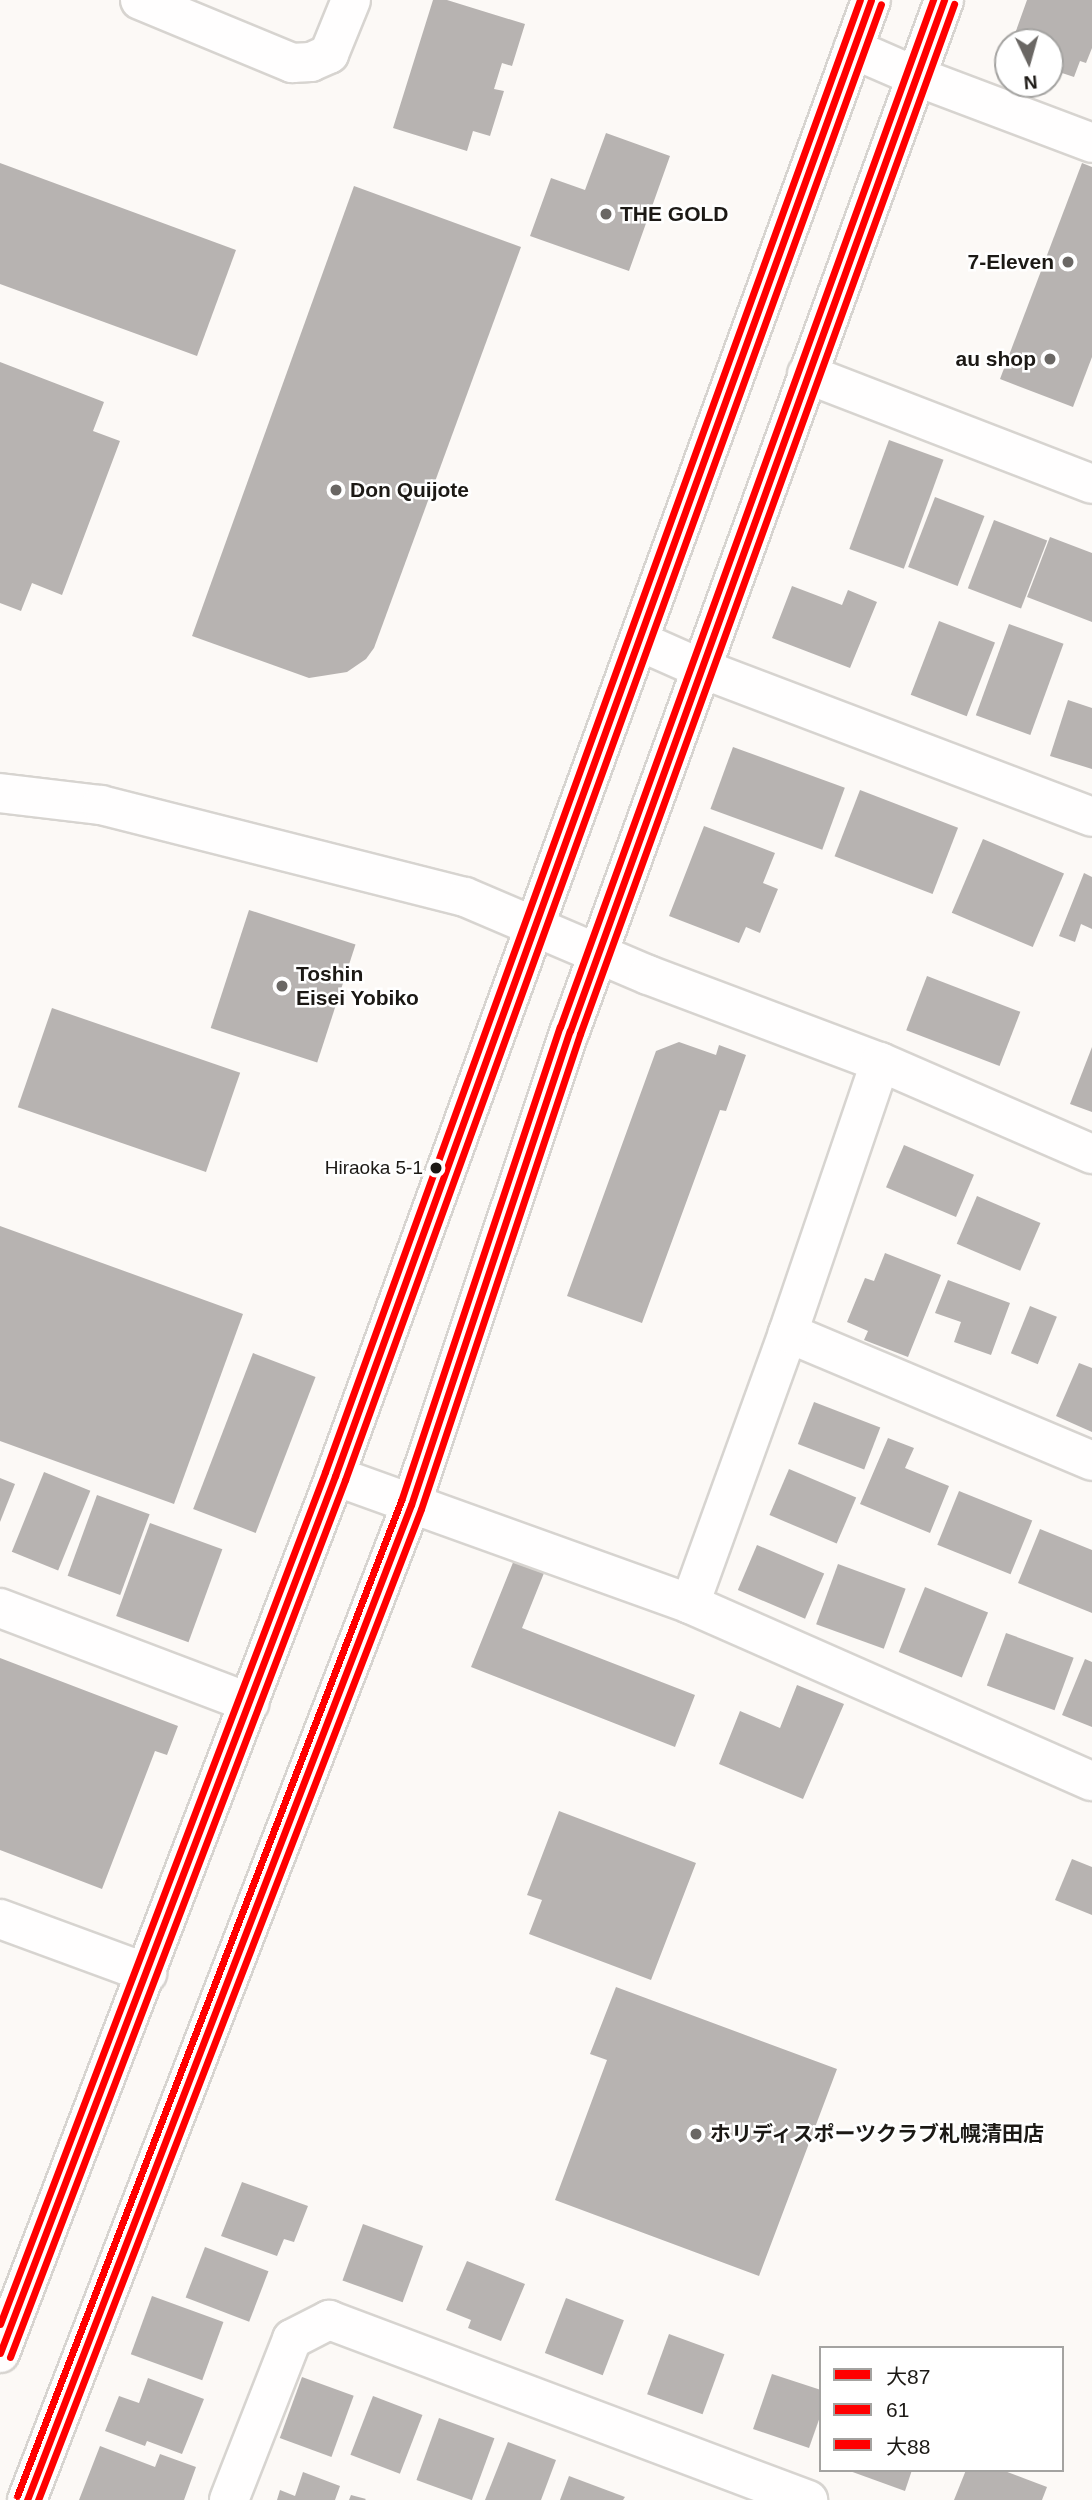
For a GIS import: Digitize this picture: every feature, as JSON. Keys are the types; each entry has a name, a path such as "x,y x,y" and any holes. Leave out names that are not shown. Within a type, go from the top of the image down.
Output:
{"street":[{"path":"140,0 292,63 311,62 329,54 351,0"},
{"path":"0,2353 335,1476 871,0"},
{"path":"27,2500 411,1506 598,953 944,0"},
{"path":"853,49 915,76 1092,143"},
{"path":"807,374 1092,484"},
{"path":"639,641 701,668 1092,817"},
{"path":"0,793 114,808 465,897 648,975 880,1062 1092,1154"},
{"path":"690,1604 788,1333 880,1062"},
{"path":"788,1333 1092,1461"},
{"path":"335,1476 411,1506 690,1604 1092,1781"},
{"path":"0,1608 250,1703"},
{"path":"0,1919 147,1973"},
{"path":"229,2500 292,2339 329,2320 808,2500"}],"building":[{"path":"433,0 447,0 525,24 512,66 502,63 494,89 504,91 490,136 473,131 467,151 393,128"},
{"path":"1027,0 1092,0 1092,48 1086,63 1080,61 1074,77 1064,74 1064,28 1017,28"},
{"path":"606,133 670,156 629,271 530,236 551,178 585,190"},
{"path":"0,163 236,250 197,356 0,284"},
{"name":"7-Eleven","path":"1082,163 1092,167 1092,357 1073,407 1000,379"},
{"path":"354,186 521,247 374,648 366,659 347,672 309,678 192,636"},
{"path":"0,362 104,402 93,431 120,441 62,595 32,583 21,611 0,603"},
{"path":"889,440 944,460 904,569 849,549"},
{"path":"935,497 984,516 958,586 908,567"},
{"path":"994,520 1047,540 1021,609 968,588"},
{"path":"1050,537 1092,553 1092,622 1027,597"},
{"path":"792,586 842,605 848,590 877,602 850,668 772,638"},
{"path":"939,621 995,643 967,716 911,695"},
{"path":"1009,624 1064,644 1030,735 976,715"},
{"path":"1068,700 1092,708 1092,769 1050,756"},
{"path":"733,747 845,788 822,850 710,809"},
{"path":"860,790 958,828 933,894 835,856"},
{"path":"704,826 775,853 763,883 778,889 760,933 746,927 739,943 669,916"},
{"path":"983,839 1064,873 1033,947 952,913"},
{"path":"1084,873 1092,877 1092,929 1081,924 1075,942 1059,936"},
{"name":"Toshin Eisei Yobiko","path":"249,910 356,945 317,1063 211,1028"},
{"path":"927,976 1020,1012 1000,1066 906,1030"},
{"path":"52,1008 240,1073 206,1172 18,1107"},
{"path":"679,1042 716,1055 719,1045 746,1055 726,1111 720,1110 642,1323 567,1296 656,1051"},
{"path":"1092,1047 1092,1112 1070,1104"},
{"path":"904,1145 974,1175 956,1217 886,1187"},
{"path":"977,1196 1041,1223 1020,1271 957,1244"},
{"path":"0,1226 243,1314 174,1504 0,1441"},
{"path":"885,1253 941,1275 908,1357 864,1340 868,1331 847,1322 865,1278 874,1281"},
{"path":"948,1280 1010,1303 991,1355 954,1342 961,1322 935,1313"},
{"path":"1030,1306 1057,1317 1038,1364 1011,1353"},
{"path":"253,1353 316,1377 256,1533 193,1509"},
{"path":"1079,1363 1092,1368 1092,1432 1056,1416"},
{"path":"814,1402 880,1427 864,1469 798,1444"},
{"path":"888,1438 914,1448 905,1468 949,1486 930,1533 860,1504"},
{"path":"789,1469 856,1498 837,1544 769,1515"},
{"path":"44,1472 90,1491 58,1570 12,1552"},
{"path":"0,1478 15,1484 0,1522"},
{"path":"959,1491 1032,1521 1011,1574 937,1545"},
{"path":"97,1495 150,1514 120,1595 68,1576"},
{"path":"150,1523 222,1549 188,1642 116,1616"},
{"path":"1040,1529 1092,1550 1092,1613 1018,1583"},
{"path":"757,1545 824,1574 805,1619 738,1590"},
{"path":"514,1560 544,1573 522,1628 695,1695 675,1747 471,1667"},
{"path":"838,1564 906,1589 884,1649 816,1624"},
{"path":"925,1587 988,1612 962,1677 899,1652"},
{"path":"1006,1633 1074,1658 1055,1710 987,1686"},
{"path":"0,1658 178,1726 167,1755 155,1751 102,1889 0,1850"},
{"path":"1085,1659 1092,1662 1092,1727 1062,1715"},
{"path":"797,1685 844,1704 803,1799 719,1764 740,1711 780,1728"},
{"path":"559,1811 696,1863 651,1980 529,1934 542,1900 527,1895"},
{"path":"1072,1859 1092,1867 1092,1915 1055,1900"},
{"name":"ホリディスポーツクラブ札幌清田店","path":"616,1987 837,2069 759,2276 555,2200 607,2060 590,2054"},
{"path":"242,2182 308,2206 294,2242 284,2239 277,2256 221,2236"},
{"path":"363,2224 423,2246 403,2302 342,2280"},
{"path":"205,2247 268,2271 249,2322 186,2297"},
{"path":"467,2261 525,2284 501,2341 468,2328 471,2320 446,2310"},
{"path":"152,2296 223,2322 202,2380 131,2354"},
{"path":"566,2298 624,2320 603,2375 545,2353"},
{"path":"669,2334 724,2354 703,2414 647,2394"},
{"path":"772,2374 819,2389 819,2420 809,2448 753,2429"},
{"path":"302,2377 354,2396 331,2457 280,2438"},
{"path":"148,2378 204,2399 182,2454 147,2441 145,2446 105,2431 119,2396 139,2403"},
{"path":"373,2396 422,2415 400,2474 350,2455"},
{"path":"439,2418 494,2438 472,2500 416,2480"},
{"path":"508,2442 556,2460 541,2500 485,2500"},
{"path":"100,2446 155,2467 160,2454 196,2467 184,2500 79,2500"},
{"path":"303,2472 340,2486 335,2500 277,2500 280,2490 295,2496"},
{"path":"853,2472 911,2472 905,2491"},
{"path":"965,2472 1007,2472 1047,2487 1042,2500 954,2500"},
{"path":"569,2476 625,2497 623,2500 560,2500"},
{"path":"351,2495 366,2499 349,2500"}],"transit line":[{"name":"大88","path":"0,2324 325,1472 860,0"},
{"name":"大87","path":"0,2353 335,1476 871,0"},
{"name":"大88","path":"17,2496 401,1501 560,1027 933,0"},
{"name":"大87","path":"27,2500 411,1505 570,1031 944,0"},
{"name":"61","path":"10,2357 345,1480 881,4"},
{"name":"61","path":"38,2500 421,1509 580,1034 954,4"}],"place":[{"name":"THE GOLD","path":"606,214"},
{"name":"7-Eleven","path":"1068,262"},
{"name":"au shop","path":"1050,359"},
{"name":"Don Quijote","path":"336,490"},
{"name":"Toshin Eisei Yobiko","path":"282,986"},
{"name":"Hiraoka 5-1","path":"436,1168"},
{"name":"ホリディスポーツクラブ札幌清田店","path":"696,2134"}]}
